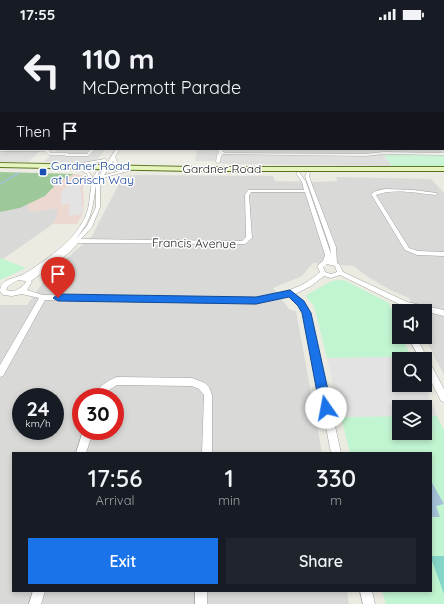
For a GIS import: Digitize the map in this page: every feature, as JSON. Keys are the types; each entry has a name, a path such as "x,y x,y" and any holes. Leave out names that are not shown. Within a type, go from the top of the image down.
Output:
{"street":[{"path":"2,150 47,151 49,154 88,155 92,150"},
{"path":"67,154 70,150"},
{"path":"93,182 112,150"},
{"path":"25,279 28,285 21,291 8,294 2,289 10,281 25,279 56,261 78,241 89,227 96,213 98,181 103,167 117,150"},
{"path":"218,162 219,155 223,153 365,156 384,153 444,154"},
{"path":"113,156 117,167"},
{"name":"Gardner Road","path":"0,165 444,169"},
{"name":"Gardner Road","path":"0,169 82,170 103,167 130,170 444,175"},
{"path":"361,169 378,173"},
{"path":"25,279 56,254 80,229 90,211 93,198 93,182 87,172 82,170"},
{"name":"Gardner Road","path":"100,177 130,170"},
{"path":"298,172 307,191 328,255 326,262 320,266 323,273 331,276 340,273"},
{"path":"308,173 307,176 309,182 333,247 334,264"},
{"name":"Francis Avenue","path":"78,241 242,243 249,238 247,195 250,191 307,191"},
{"path":"435,194 424,192 382,191 373,194 407,249 417,253 444,254"},
{"path":"326,262 334,264 339,268 340,273 397,304"},
{"path":"21,291 43,297 256,301 290,293 310,283 323,273"},
{"path":"290,293 301,304 307,313 336,452"},
{"path":"0,373 43,297"},
{"path":"432,312 444,313"},
{"path":"432,375 444,398"},
{"path":"105,388 109,384 117,381 199,383 206,389 208,395 207,452"},
{"path":"81,452 85,440"},
{"path":"35,604 39,592"},
{"path":"201,592 201,604"},
{"path":"366,592 369,604"}],"shaded area":[{"path":"0,150 41,150 28,162 0,162"},
{"path":"57,150 104,150 99,158 95,160 76,163 43,162 50,156 61,156 64,152 56,152"},
{"path":"197,150 444,150 444,152 381,152 392,166 223,164 214,161 195,161"},
{"path":"74,174 82,175 84,201 83,214 77,224 53,224 57,217 57,208 33,212 28,210 28,204 45,196 59,181"},
{"path":"123,176 273,176 275,181 314,182 337,181 336,177 431,179 444,193 444,375 428,344 432,344 432,304 411,304 409,298 390,290 365,275 354,266 313,263 302,276 273,288 290,310 296,311 322,452 12,452 12,592 347,592 349,604 0,604 0,305 27,305 50,273 92,236"},
{"path":"80,181 83,214 71,216 68,214 70,204 61,205 61,194 64,188"},
{"path":"28,204 28,210 57,208 57,217 53,224 3,259 0,258 0,212 20,208"},
{"path":"392,357 392,392 427,392 430,400 392,400 392,416 341,417 327,358"},
{"path":"432,404 437,416 432,416"},
{"path":"432,483 444,504 436,506 440,517 432,517"},
{"path":"432,556 444,556 444,594 432,561"}],"green space":[{"path":"384,155 444,155 444,166 392,166"},
{"path":"0,172 74,174 59,181 45,196 20,208 0,212"},
{"path":"0,258 3,259 26,268 0,280"},
{"path":"332,281 346,281 389,303 392,311 392,344 405,344 409,352 392,352 392,357 327,358 314,306 306,297 308,294"},
{"path":"392,416 392,440 432,440 432,416 437,416 444,430 444,604 386,604 382,592 432,592 432,452 350,452 341,417"}],"waterway":[{"path":"0,184 19,173"}],"place":[{"name":"Gardner Road at Lorisch Way","path":"43,172"}],"route":[{"path":"58,298 256,301 274,298 290,293 301,304 307,313 326,408"}]}
